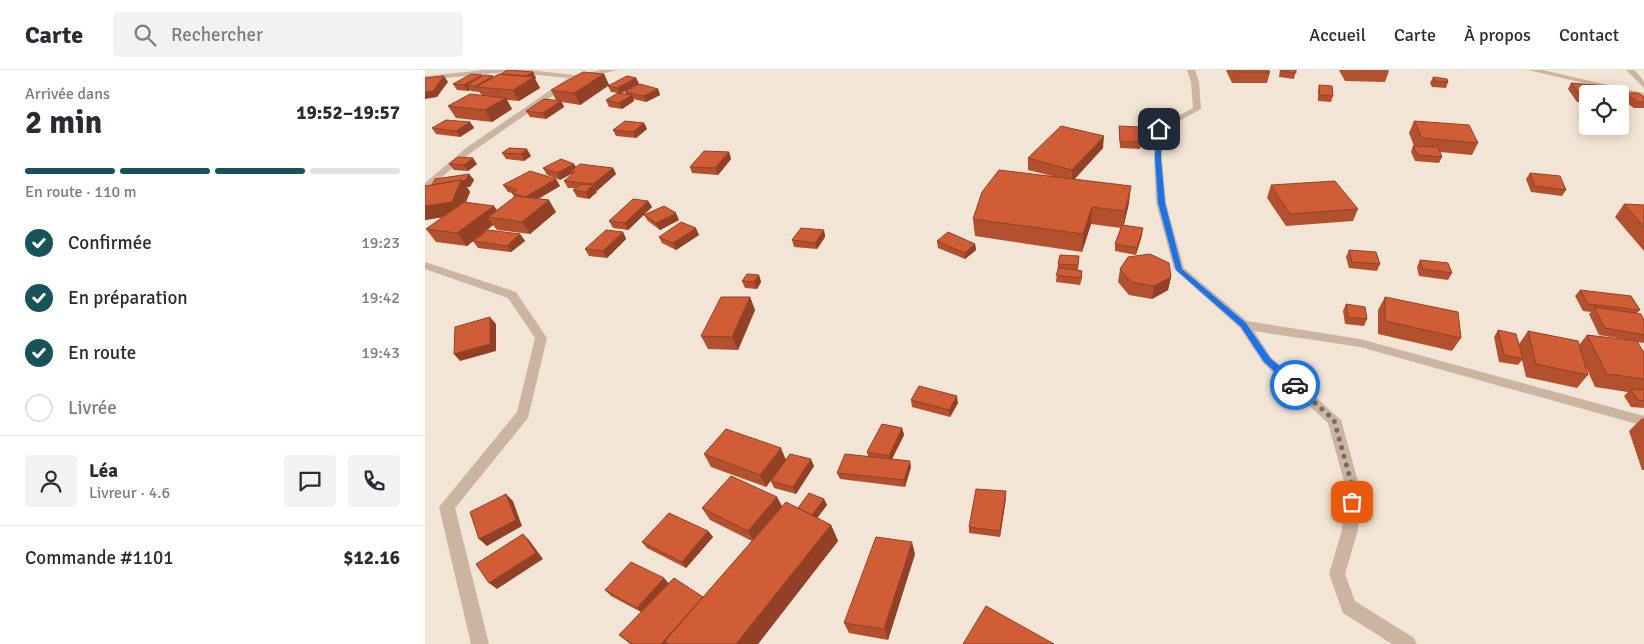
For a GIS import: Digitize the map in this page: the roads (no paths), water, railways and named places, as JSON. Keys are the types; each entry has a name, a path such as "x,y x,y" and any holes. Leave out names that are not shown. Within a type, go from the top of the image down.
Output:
{"street":[{"path":"425,78 508,70 562,75 614,70"},
{"path":"1191,70 1195,82 1197,108 1159,129 1158,159 1161,203 1179,270 1243,325 1267,360 1334,420 1353,489 1350,530 1337,574 1349,607 1408,644"},
{"path":"1531,70 1644,95"},
{"path":"1631,70 1644,86"},
{"path":"425,188 469,150 572,73"},
{"path":"425,265 511,295 541,338 523,414 447,507 480,644"},
{"path":"1243,325 1360,343 1644,421"}]}
